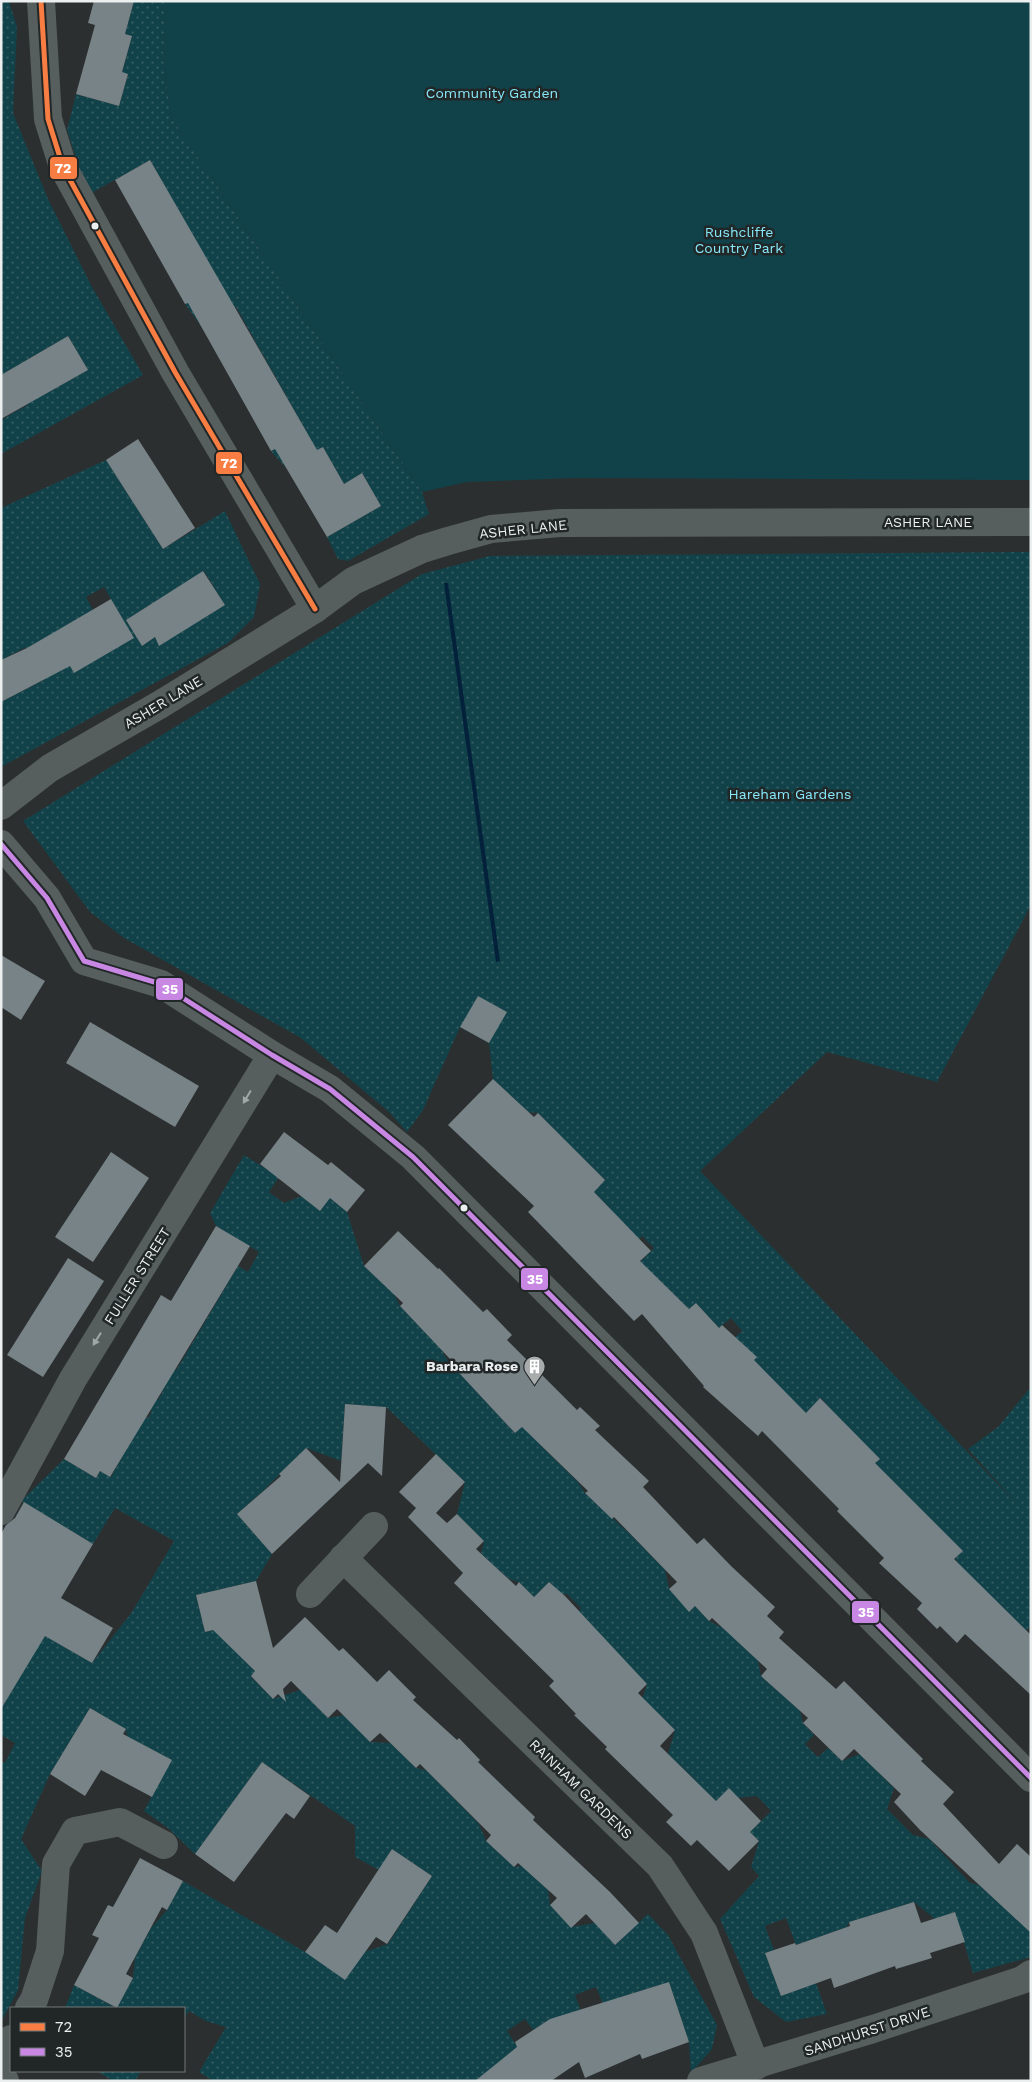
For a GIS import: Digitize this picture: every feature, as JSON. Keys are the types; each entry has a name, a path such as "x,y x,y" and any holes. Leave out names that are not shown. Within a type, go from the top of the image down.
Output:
{"street":[{"path":"41,1 48,119 63,168 175,372 315,609"},
{"name":"ASHER LANE","path":"1,806 50,768 161,704 315,609 354,581 422,550 491,529 560,523 1031,522"},
{"path":"1,844 47,898 84,961 162,984 272,1055 330,1089 413,1157 1031,1778"},
{"name":"FULLER STREET","path":"3,1502 73,1379 272,1055"},
{"path":"310,1594 374,1526"},
{"name":"RAINHAM GARDENS","path":"343,1558 660,1866 704,1933 756,2066"},
{"path":"30,2007 34,2000 50,1951 56,1864 75,1831 120,1822 164,1845"},
{"name":"SANDHURST DRIVE","path":"701,2081 756,2066 873,2029 1022,1980 1031,1974"},
{"path":"1,2056 10,2041"},
{"path":"1,2078 5,2081"}],"green space":[{"path":"1,1 9,1 17,27 13,113 48,199 92,287 143,375 1,454 1,420 29,404 25,396 43,395 88,370 68,336 1,375"},
{"path":"134,1 167,1 163,57 171,117 422,492 429,514 348,561 338,559 327,537 381,506 362,473 344,484 323,447 287,469 271,451 306,431 236,307 201,326 185,304 220,284 150,160 88,195 67,130 76,94 119,106 128,75 122,72 132,36 125,34"},
{"name":"Rushcliffe Country Park","path":"167,1 1031,1 1031,480 575,478 467,482 422,492 171,117 163,57"},
{"path":"106,460 163,549 225,511 260,584 254,617 228,643 1,767 1,702 44,680 26,647 1,660 1,508","holes":["204,571 225,605 159,645 155,637 142,646 126,620","104,587 133,638 68,662 56,669 40,641 93,610 86,597"]},
{"name":"Hareham Gardens","path":"1031,552 1031,905 937,1082 827,1052 700,1171 1016,1503 968,1449 998,1427 1031,1387 1031,1625 1024,1633 960,1566 955,1558 962,1551 899,1487 859,1479 879,1459 817,1429 834,1413 821,1398 806,1413 742,1372 756,1357 722,1349 742,1331 731,1318 719,1328 696,1303 689,1309 640,1262 654,1248 642,1236 627,1251 609,1207 594,1192 605,1180 583,1158 571,1157 555,1130 538,1113 528,1112 493,1079 489,1043 460,1027 423,1110 407,1132 389,1112 301,1038 124,938 90,912 23,821 422,574 490,556"},
{"path":"244,1155 279,1177 269,1192 284,1203 302,1196 330,1198 347,1212 364,1266 394,1294 400,1306 440,1348 448,1361 515,1433 525,1423 538,1436 541,1446 578,1482 585,1493 630,1534 665,1570 669,1589 689,1611 695,1606 709,1621 723,1628 758,1660 761,1676 800,1711 803,1723 814,1735 805,1744 818,1757 828,1748 842,1761 860,1754 894,1788 887,1809 913,1835 929,1839 970,1883 979,1885 1031,1932 1031,1957 973,1973 955,1912 935,1919 914,1902 849,1922 847,1927 796,1945 786,1918 765,1926 774,1950 765,1953 781,1996 816,1983 827,2014 786,2022 754,1997 720,1919 759,1876 751,1867 759,1841 750,1832 771,1811 757,1796 738,1798 712,1805 697,1791 696,1781 668,1754 675,1730 662,1717 650,1728 637,1716 647,1684 577,1614 581,1608 567,1594 561,1594 549,1582 534,1597 519,1582 509,1579 481,1554 484,1541 457,1514 465,1482 386,1407 345,1404 341,1461 306,1448 237,1514 272,1554 256,1581 196,1595 205,1632 266,1618 235,1651 255,1671 251,1677 273,1699 300,1690 328,1718 344,1715 370,1742 390,1743 416,1768 426,1770 479,1824 486,1841 514,1867 522,1866 548,1890 550,1905 571,1927 595,1923 615,1945 648,1914 668,1935 717,2025 712,2049 691,2073 689,2042 669,1982 621,1997 604,2006 596,1987 575,1995 584,2019 564,2026 547,2021 533,2030 525,2019 507,2031 519,2049 475,2081 213,2081 199,2072 226,2027 206,2021 189,2011 185,2017 185,2007 117,2007 133,1978 135,1958 151,1928 167,1910 183,1881 305,1952 364,1952 388,1944 432,1876 392,1849 379,1870 355,1857 355,1826 262,1762 195,1854 169,1829 144,1811 171,1760 128,1737 125,1729 90,1708 50,1774 21,1839 42,1871 25,1918 18,1990 1,2022 1,1761 5,1763 15,1743 1,1735 1,1709 44,1635 92,1663 132,1612 174,1541 115,1508 93,1544 21,1501 64,1459 96,1478 100,1471 111,1477 121,1459 111,1453 136,1412 148,1418 152,1411 139,1403 145,1393 158,1400 163,1391 153,1384 177,1369 238,1266 248,1272 259,1252 216,1226 210,1213"},
{"path":"74,1985 114,2007 65,2007"},
{"path":"99,2072 140,2072 135,2081 113,2081"}],"shaded area":[{"path":"444,583 448,583 500,961 496,962"}],"building":[{"path":"94,1 134,1 125,34 132,36 122,72 128,74 119,106 76,94 95,25 88,23"},
{"path":"150,160 317,450 323,447 344,484 362,473 381,506 327,537 275,449 271,451 188,303 185,304 115,180"},
{"path":"68,336 88,370 1,419 1,375"},
{"path":"138,439 195,528 163,549 106,460"},
{"path":"203,571 225,605 159,646 155,637 142,646 126,620"},
{"path":"111,599 134,638 74,673 70,666 1,702 1,660 27,648"},
{"path":"1,955 45,981 21,1020 1,1007"},
{"path":"478,996 507,1012 489,1043 460,1027"},
{"path":"90,1022 199,1086 175,1127 66,1063"},
{"path":"493,1079 534,1117 538,1113 605,1180 594,1192 651,1251 640,1261 689,1309 696,1303 719,1328 722,1325 757,1357 754,1360 806,1413 820,1398 880,1459 875,1463 963,1551 954,1559 1031,1635 1031,1695 965,1634 957,1643 940,1626 937,1629 917,1609 922,1603 879,1563 884,1558 837,1511 839,1509 762,1431 758,1436 703,1387 642,1314 634,1321 528,1212 534,1206 448,1125"},
{"path":"284,1132 328,1165 331,1162 365,1190 347,1212 330,1198 320,1211 260,1164"},
{"path":"111,1152 149,1178 93,1262 55,1237"},
{"path":"216,1226 250,1246 110,1477 100,1471 96,1478 64,1459 161,1295 171,1301"},
{"path":"398,1231 483,1312 487,1309 512,1335 507,1340 577,1410 580,1407 600,1426 595,1430 649,1481 643,1487 697,1544 704,1538 775,1607 767,1616 784,1632 779,1638 836,1689 844,1681 923,1759 921,1761 954,1792 943,1804 999,1864 1017,1844 1031,1857 1031,1933 920,1830 894,1802 901,1794 854,1749 842,1761 803,1723 808,1718 761,1676 767,1669 712,1618 709,1621 695,1606 689,1612 669,1589 677,1582 614,1517 612,1519 585,1493 588,1491 522,1427 515,1433 448,1361 450,1359 400,1306 403,1303 364,1266"},
{"path":"68,1258 104,1281 43,1377 7,1355"},
{"path":"345,1404 386,1407 382,1476 368,1463 272,1554 237,1514 281,1476 279,1474 306,1448 340,1482"},
{"path":"436,1454 465,1482 436,1513 447,1523 457,1514 484,1541 476,1549 516,1586 519,1582 534,1597 549,1582 565,1596 647,1684 638,1693 675,1730 660,1746 716,1801 729,1788 761,1821 750,1832 759,1841 729,1871 697,1840 691,1846 666,1822 673,1815 605,1749 607,1747 574,1715 576,1714 549,1686 554,1681 454,1583 463,1573 408,1517 416,1508 399,1492"},
{"path":"24,1502 93,1544 61,1598 113,1628 92,1663 45,1636 1,1709 1,1534 6,1525 15,1518"},
{"path":"256,1581 273,1648 305,1617 339,1651 343,1648 377,1682 389,1670 416,1697 413,1700 457,1740 459,1738 480,1760 478,1762 535,1817 533,1820 610,1892 639,1923 615,1945 586,1914 571,1928 550,1905 557,1898 518,1863 514,1867 486,1841 491,1835 420,1764 416,1768 380,1733 370,1742 337,1709 328,1718 291,1681 283,1689 286,1702 278,1694 273,1699 251,1676 255,1671 213,1630 205,1632 196,1595"},
{"path":"90,1708 126,1729 123,1734 172,1760 152,1797 101,1770 85,1796 50,1774"},
{"path":"262,1762 310,1796 294,1819 286,1813 234,1882 195,1854"},
{"path":"392,1849 432,1876 387,1944 376,1937 345,1980 305,1952 325,1925 337,1933"},
{"path":"140,1858 183,1881 167,1910 162,1907 126,1974 133,1978 118,2007 74,1985 99,1938 92,1935 108,1905 113,1907"},
{"path":"914,1902 921,1923 955,1912 965,1942 930,1953 932,1958 896,1969 895,1966 834,1988 831,1978 781,1996 765,1953 795,1943 796,1945 850,1926 849,1922"},
{"path":"669,1982 689,2042 642,2059 640,2054 585,2078 579,2062 551,2081 475,2081 517,2047 515,2042 550,2019"}],"transit line":[{"name":"72","path":"41,1 48,119 63,167 175,372 315,609"},
{"name":"35","path":"1,844 47,898 84,961 161,984 272,1055 330,1089 413,1157 1031,1778"}],"place":[{"name":"Barbara Rose","path":"534,1385"}],"park label":[{"name":"Community Garden","path":"492,93"}]}
